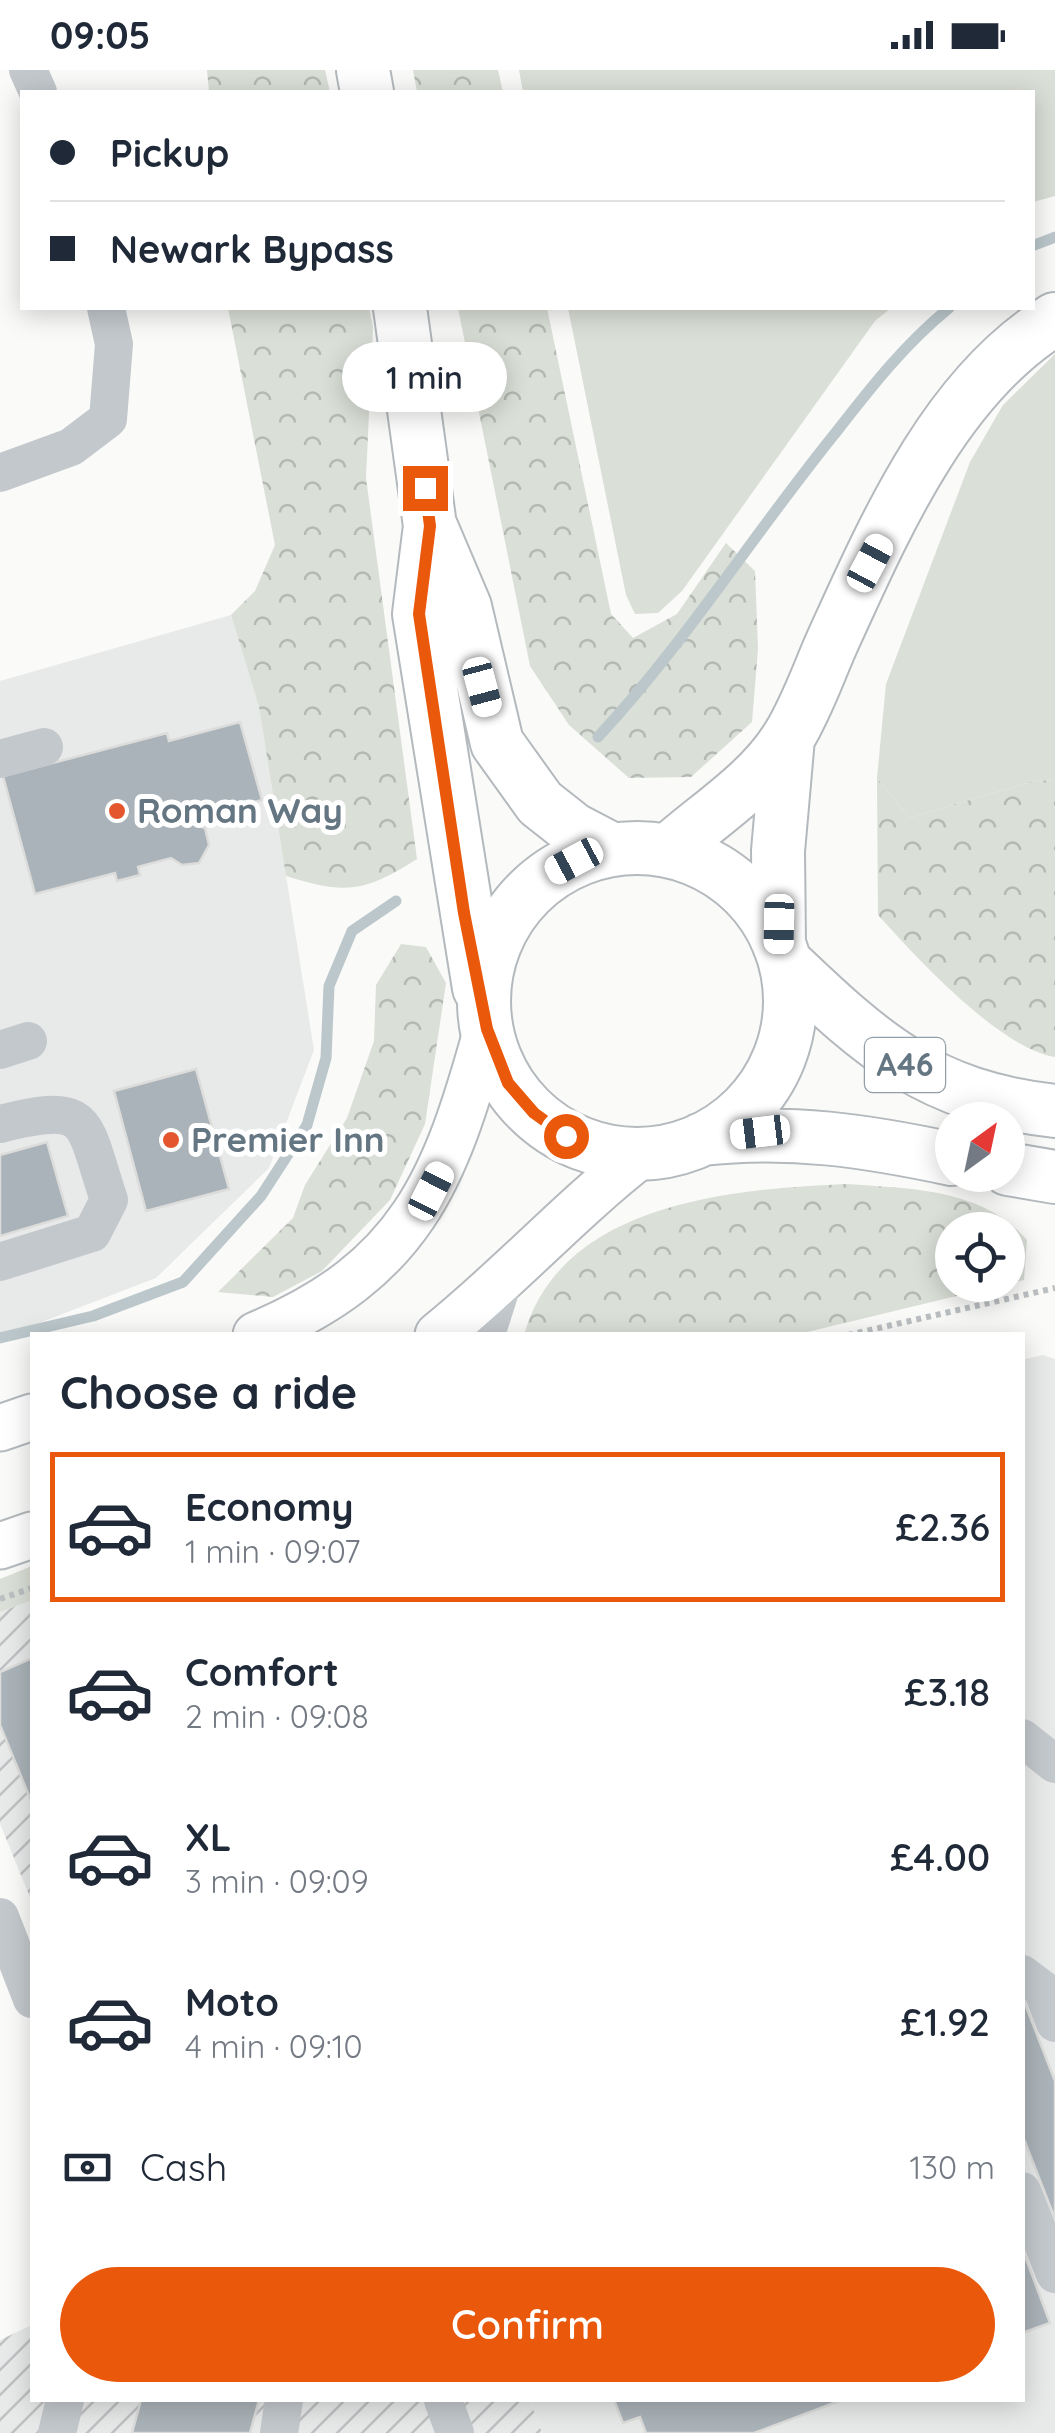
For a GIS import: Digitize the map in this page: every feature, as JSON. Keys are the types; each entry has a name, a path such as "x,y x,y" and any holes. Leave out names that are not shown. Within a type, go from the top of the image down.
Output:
{"highway":[{"path":"400,310 430,526 419,614 464,913 485,1020 508,1083 549,1126 584,1144 642,1154 702,1139 745,1109 776,1066 790,1015 782,954 778,852 788,738"},
{"path":"668,851 745,787 788,738 854,596 922,466 988,375 1014,348 1055,318"},
{"path":"430,526 465,608 497,743 540,803 573,829 613,850"},
{"path":"485,1020 492,950 524,897 574,861 613,850 668,851 704,864 735,884 761,912 782,954"},
{"name":"A46","path":"782,954 860,1033 912,1070 965,1094 1055,1111"},
{"name":"A46","path":"702,1139 760,1132 806,1133 935,1156"},
{"path":"1025,1172 1055,1177"}],"main road":[{"path":"263,1332 304,1314 340,1290 400,1235 447,1161 485,1020"},
{"path":"442,1332 502,1281 594,1191 642,1154"},
{"path":"0,1428 30,1418"},
{"path":"0,1546 30,1536"}],"street":[{"path":"0,472 70,447 108,419 114,344 106,310"},
{"path":"0,759 44,747"},
{"path":"0,1124 52,1111 78,1122 86,1132 108,1200 92,1233 0,1262"},
{"path":"487,1332 502,1281"},
{"path":"1025,1740 1055,1764"},
{"path":"0,1918 30,1984"},
{"path":"1025,1976 1042,1989 1055,2023"},
{"path":"1025,2199 1055,2274"},
{"path":"57,2433 65,2402"},
{"path":"279,2433 284,2402"},
{"path":"444,2402 455,2433"}],"path":[{"path":"861,1332 1055,1288"},
{"path":"0,1599 30,1589"}],"shaded area":[{"path":"231,615 259,707 314,1050 269,1168 156,1278 0,1338 0,681"},
{"path":"1043,1355 1055,1359 1055,2433 542,2433 531,2402 1025,2402 1025,1359"},
{"path":"30,1601 30,1897 0,1824 0,1612"},
{"path":"30,2326 30,2402 531,2402 542,2433 0,2433 0,2340"}],"green space":[{"path":"207,70 325,70 330,90 209,90"},
{"path":"413,70 498,70 503,90 417,90"},
{"path":"519,70 1055,70 1055,196 1035,201 1035,90 523,90"},
{"path":"228,310 369,310 373,327 366,478 417,859 369,884 340,888 286,876 259,707 231,615 255,591 275,545"},
{"path":"458,310 547,310 611,614 633,638 677,614 726,543 755,571 758,649 752,722 691,777 629,778 569,725 530,666"},
{"path":"568,310 889,310 875,321 682,591 658,613 635,614 626,595"},
{"path":"1055,354 1055,781 1037,780 909,818 877,778 886,684 970,462 1003,405"},
{"path":"877,778 909,818 1037,780 1055,781 1055,1057 1033,1050 984,1019 878,915"},
{"path":"401,944 426,947 446,983 425,1124 390,1200 322,1271 273,1297 218,1292 293,1218 305,1185 347,1118 374,1041 376,985"},
{"path":"847,1184 921,1190 945,1194 992,1212 935,1212 935,1301 807,1332 525,1332 544,1291 574,1256 613,1230 657,1212 754,1191"},
{"path":"30,1567 30,1601 0,1612 0,1579"}],"building":[{"name":"Roman Way","path":"240,722 262,800 184,821 205,828 209,845 199,863 182,865 171,858 138,867 140,875 117,881 115,873 35,894 3,776 167,733 169,741"},
{"name":"Premier Inn","path":"196,1069 229,1189 146,1211 114,1091"},
{"name":"Premier Inn","path":"196,1069 229,1189 146,1211 114,1091"},
{"path":"47,1142 68,1216 0,1236 0,1155"},
{"path":"30,1659 30,1798 0,1725 0,1672"},
{"path":"1025,2004 1055,2081 1055,2219 1025,2142"},
{"path":"1025,2256 1050,2323 1025,2332"},
{"path":"140,2402 258,2402 250,2433 132,2433"},
{"path":"615,2402 837,2402 754,2433 646,2433 640,2417 623,2423"}],"waterway":[{"path":"1035,245 1055,237"},
{"path":"598,737 691,625 876,382 947,310"},
{"path":"0,1338 93,1316 183,1282 261,1196 307,1125 326,1058 329,986 352,931 396,901"}],"place":[{"name":"Roman Way","path":"117,811"},
{"name":"Premier Inn","path":"171,1140"}],"route":[{"path":"425,488 430,526 419,614 464,913 487,1029 508,1083 534,1113 566,1136"}]}
